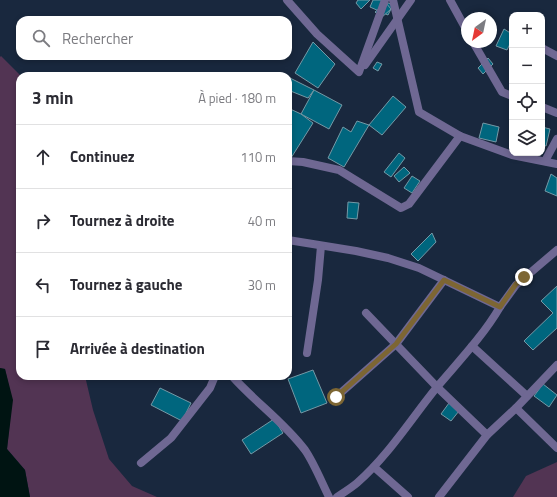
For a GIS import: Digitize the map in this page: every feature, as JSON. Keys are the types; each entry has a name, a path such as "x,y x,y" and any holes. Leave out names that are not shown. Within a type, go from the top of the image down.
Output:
{"street":[{"path":"287,0 316,34 359,72"},
{"path":"359,72 385,0"},
{"path":"393,0 419,112 460,136 512,155 557,164"},
{"path":"359,72 412,0"},
{"path":"450,0 461,20"},
{"path":"476,48 502,92 509,95"},
{"path":"545,50 557,56"},
{"path":"545,108 557,113"},
{"path":"292,161 303,162 339,170 401,208 409,204 460,136"},
{"path":"545,161 557,140"},
{"path":"292,241 356,251 388,258 419,268 500,307"},
{"path":"307,353 318,280 321,246"},
{"path":"337,497 356,484 374,467 437,387 472,346 520,281 557,250"},
{"path":"336,397 396,344 444,280"},
{"path":"366,313 437,387 487,435"},
{"path":"472,346 527,396"},
{"path":"439,497 487,435 516,408 557,365"},
{"path":"141,464 171,438 210,388 213,380"},
{"path":"235,380 245,391 269,412 306,451 329,497"},
{"path":"516,408 557,448"},
{"path":"374,467 408,497"}],"shaded area":[{"path":"1,56 17,72 16,380 86,380 93,410 109,459 132,486 157,497 30,497 25,470 7,449 12,400 5,369 0,368"},
{"path":"0,368 5,369 13,400 7,449 25,470 30,497 0,497"},
{"path":"557,462 557,497 513,497 526,476"}],"building":[{"path":"358,0 370,0 361,9 356,3"},
{"path":"373,0 381,0 393,5 388,15 370,7"},
{"path":"386,3 391,9 381,18 375,12"},
{"path":"504,29 509,32 509,46 507,50 497,46"},
{"path":"313,42 335,64 318,88 295,73"},
{"path":"488,58 493,64 483,74 478,68"},
{"path":"377,62 382,64 378,71 373,68"},
{"path":"292,79 314,90 308,98 292,92"},
{"path":"314,90 342,105 329,129 301,114"},
{"path":"393,96 406,107 382,135 369,125"},
{"path":"292,110 301,114 313,123 292,156"},
{"path":"357,121 369,125 344,167 328,158 343,127 351,132"},
{"path":"483,123 499,127 496,142 479,138"},
{"path":"545,128 550,129 545,146"},
{"path":"399,153 405,158 391,177 384,172"},
{"path":"404,167 410,173 399,182 394,176"},
{"path":"551,174 557,178 557,196 545,191"},
{"path":"412,176 420,181 412,193 404,188"},
{"path":"348,202 359,203 357,219 347,218"},
{"path":"432,233 436,242 418,261 411,254"},
{"path":"557,286 557,328 533,350 524,341 553,313 541,301"},
{"path":"313,370 327,403 301,413 288,380 292,380 292,378"},
{"path":"543,384 557,395 549,407 534,396"},
{"path":"160,388 191,403 182,421 151,405"},
{"path":"449,403 459,411 451,421 441,414"},
{"path":"274,419 283,433 251,454 242,440"}],"route":[{"path":"336,397 396,344 444,280 500,307 516,284 524,277"}]}
